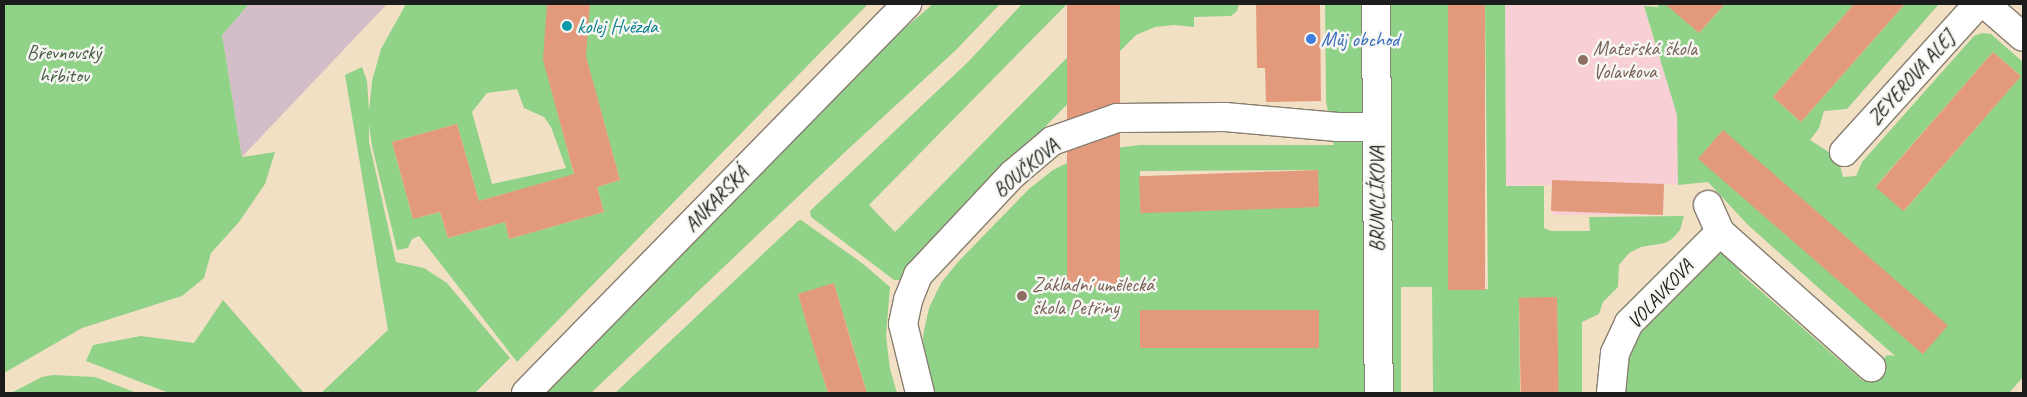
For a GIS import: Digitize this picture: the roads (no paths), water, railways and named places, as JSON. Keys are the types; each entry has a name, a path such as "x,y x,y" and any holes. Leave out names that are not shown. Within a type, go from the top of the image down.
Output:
{"street":[{"name":"ANKARSKÁ","path":"526,393 906,4"},
{"name":"BRUNCLÍKOVA","path":"1376,4 1379,393"},
{"name":"ZEYEROVA ALEJ","path":"1844,152 1978,4"},
{"path":"1985,4 2023,37"},
{"name":"BOUČKOVA","path":"920,393 903,324 908,300 918,275 1013,174 1052,141 1117,118 1225,118 1338,127 1377,127"},
{"path":"1708,205 1720,232 1871,367"},
{"name":"VOLAVKOVA","path":"1611,393 1614,353 1629,324 1720,232"}],"place":[{"name":"kolej Hvězda","path":"567,26"},
{"name":"Můj obchod","path":"1311,39"},
{"name":"Mateřská škola Volavkova","path":"1583,60"},
{"name":"Základní umělecká škola Petřiny","path":"1022,296"}],"park label":[{"name":"Břevnovský hřbitov","path":"64,64"}]}
